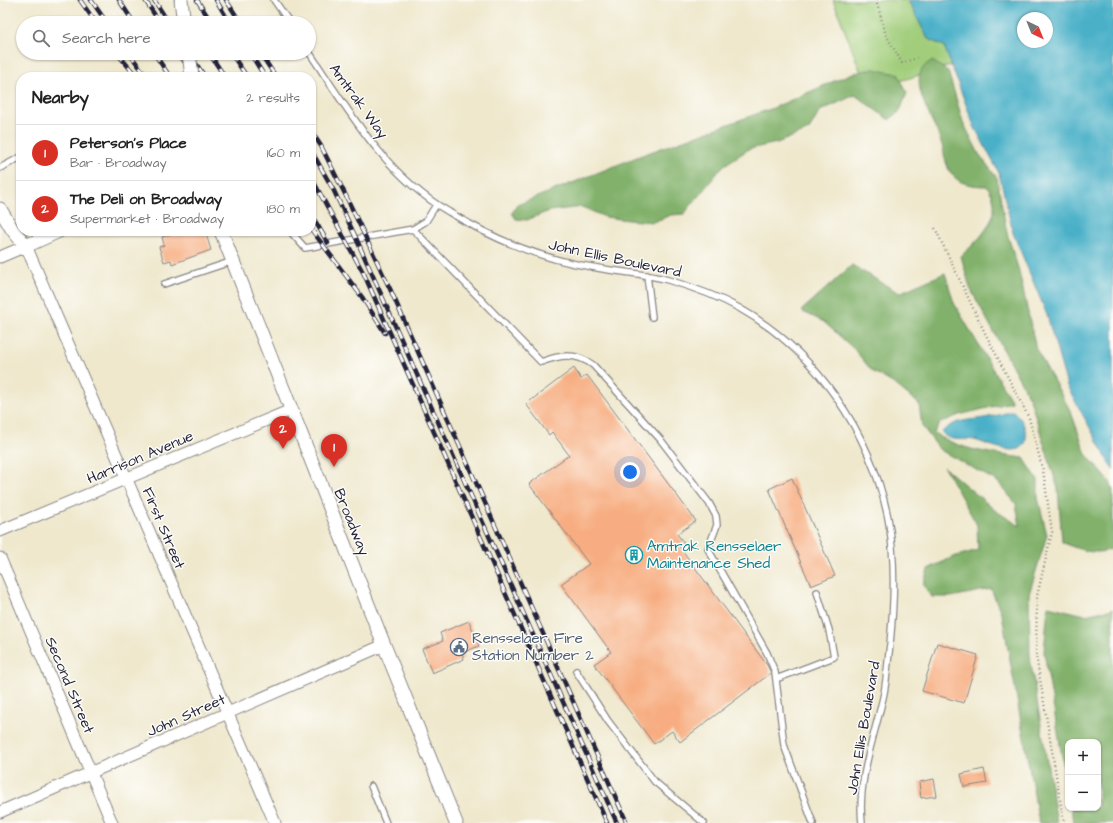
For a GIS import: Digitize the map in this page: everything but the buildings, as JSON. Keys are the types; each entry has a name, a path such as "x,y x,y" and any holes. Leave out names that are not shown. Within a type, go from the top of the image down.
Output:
{"street":[{"path":"181,0 183,16"},
{"path":"189,60 191,72"},
{"path":"0,209 16,234"},
{"path":"18,236 26,246"},
{"path":"0,257 48,236"},
{"name":"Broadway","path":"223,236 384,645 456,823"},
{"name":"First Street","path":"26,246 275,823"},
{"name":"Harrison Avenue","path":"0,531 291,410"},
{"name":"Second Street","path":"0,558 112,823"},
{"name":"John Street","path":"0,812 384,645"}],"lane":[{"path":"274,0 285,16"},
{"name":"Amtrak Way","path":"314,60 357,122 391,164"},
{"path":"0,168 16,160"},
{"name":"John Ellis Boulevard","path":"391,164 410,185 436,205 479,229 535,253 592,267 647,275 685,286 723,300 753,316 780,336 801,355 824,382 852,425 871,464 884,500 888,518 892,554 894,588 884,690 862,786 862,823"},
{"path":"294,236 305,248 413,229 426,222 436,205"},
{"path":"413,229 541,362 558,355 574,357 588,361 599,371 660,439 713,510 717,526 708,549 767,653 776,679 784,745 813,823"},
{"path":"164,284 233,261"},
{"path":"647,275 652,317"},
{"path":"776,679 834,657 829,630 817,592"},
{"path":"576,671 608,721 655,782 704,823"},
{"path":"371,786 386,823"}],"path":[{"path":"876,0 886,35 902,63 917,58"},
{"path":"936,228 984,331 1029,418 1043,470 1052,532 1037,596 1036,655 1064,823"}],"green space":[{"path":"833,0 908,0 928,39 944,46 952,65 868,91"},
{"path":"932,61 948,71 963,122 979,154 997,178 1007,233 1019,271 1036,349 1071,412 1086,454 1110,482 1113,491 1113,548 1107,551 1087,551 1062,542 1058,489 1030,399 970,288 961,256 983,233 989,224 993,215 994,206 992,196 987,186 972,185 961,182 950,172 938,133 927,111 920,87 919,77 923,68"},
{"path":"873,69 898,74 907,93 900,111 889,120 855,95 820,111 809,130 777,143 749,149 723,166 684,214 671,215 653,222 605,217 582,207 549,211 527,220 516,219 512,213 517,205 642,155 773,108 850,74"},
{"path":"852,265 899,293 945,273 954,303 1012,402 959,415 940,423 934,433 955,444 989,453 1024,458 1038,480 1038,498 1047,535 1029,594 1030,658 1057,823 1039,823 1002,615 991,589 951,597 932,597 923,585 928,569 953,557 978,550 977,525 944,467 996,511 1020,526 1016,504 998,482 940,450 922,426 919,404 896,385 872,371 854,349 824,322 801,311"},
{"path":"1048,606 1085,615 1113,609 1113,823 1073,823 1071,811 1101,811 1101,739 1065,739 1065,774 1044,652"}],"water":[{"path":"908,0 1113,0 1113,470 1067,386 1047,315 1013,233 999,173 974,126 944,46 928,39"},
{"path":"1013,411 1025,427 1025,443 1021,448 1014,450 1006,449 974,440 952,439 948,438 942,432 958,422 992,417"}],"railway":[{"path":"80,0 91,16"},
{"path":"91,0 102,16"},
{"path":"119,0 129,16"},
{"path":"145,0 155,16"},
{"path":"154,0 164,16"},
{"path":"176,0 186,16"},
{"path":"197,0 207,16"},
{"path":"216,0 226,16"},
{"path":"226,0 236,16"},
{"path":"123,60 133,72"},
{"path":"134,60 143,72"},
{"path":"159,60 167,72"},
{"path":"183,60 191,72"},
{"path":"194,60 202,72"},
{"path":"214,60 222,72"},
{"path":"236,60 244,72"},
{"path":"254,60 262,72"},
{"path":"265,60 273,72"},
{"path":"316,138 346,196 391,291 627,823"},
{"path":"316,159 334,191 356,238 617,823"},
{"path":"316,186 364,274 607,823"},
{"path":"316,223 328,243"},
{"path":"316,236 362,297 385,333"}],"place":[{"name":"The Deli on Broadway","path":"283,449"},
{"name":"Peterson's Place","path":"334,467"},
{"name":"Amtrak Rensselaer Maintenance Shed","path":"634,555"},
{"name":"Rensselaer Fire Station Number 2","path":"459,647"}]}
